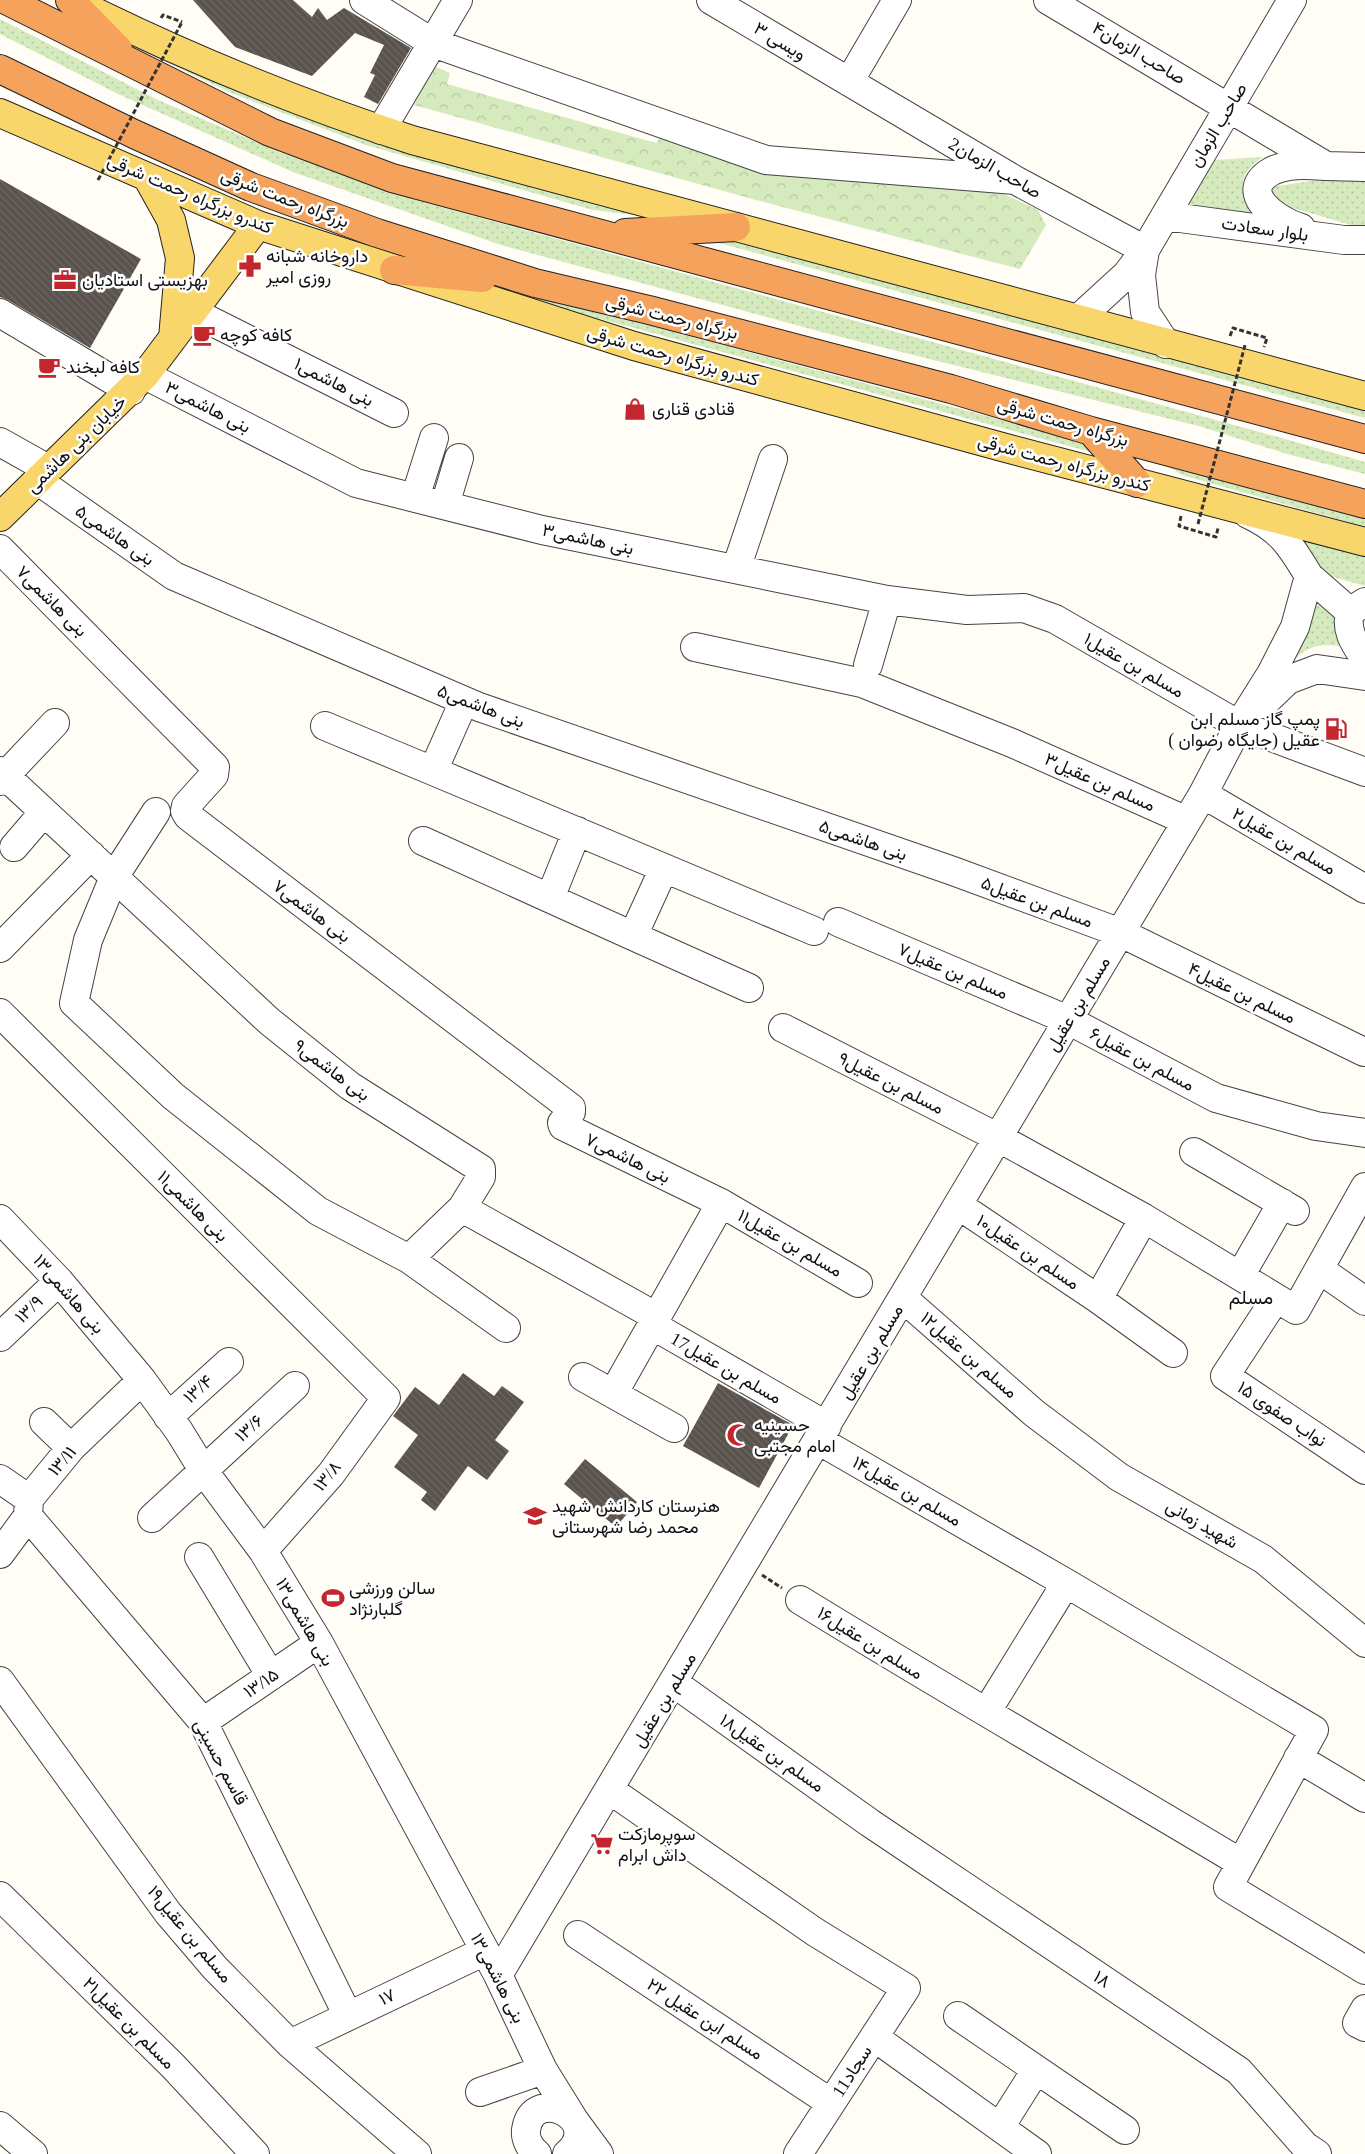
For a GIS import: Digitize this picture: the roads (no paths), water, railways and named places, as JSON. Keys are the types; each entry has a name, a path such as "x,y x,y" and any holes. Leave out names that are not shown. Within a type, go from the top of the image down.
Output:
{"highway":[{"path":"6,0 270,132 392,178 1365,439"},
{"path":"70,0 135,66"},
{"name":"بزرگراه رحمت شرقی","path":"0,69 134,134 251,187 377,233 534,283 649,310 951,389 1091,431 1365,504"},
{"path":"599,234 736,227"},
{"path":"394,270 534,283"},
{"path":"1091,431 1137,483"}],"main road":[{"path":"70,0 152,40 261,86 381,130 1079,318 1166,344 1365,396"},
{"name":"کندرو بزرگراه رحمت شرقی","path":"0,113 258,225 634,346 1137,483 1365,542"},
{"path":"148,177 172,220 180,258 173,338"},
{"name":"خیابان بنی هاشمی","path":"0,517 138,383 258,225"}],"street":[{"path":"364,0 433,43 766,160 1015,180"},
{"path":"381,130 458,0"},
{"name":"ویسی ۳","path":"711,0 849,82"},
{"path":"849,82 897,0"},
{"name":"صاحب الزمان۴","path":"1048,0 1229,107"},
{"name":"صاحب الزمان","path":"1079,318 1127,274 1144,250 1292,0"},
{"name":"2صاحب الزمان","path":"849,82 1015,180 1144,250"},
{"path":"1229,107 1326,166"},
{"path":"1354,240 1289,225 1267,209 1258,194 1258,184 1274,170 1293,165 1365,167"},
{"name":"بلوار سعادت","path":"1165,216 1354,240"},
{"path":"1144,250 1141,275 1145,312 1166,344"},
{"name":"بنی هاشمی۱","path":"193,312 394,412"},
{"name":"بنی هاشمی۳","path":"0,313 138,383 356,483 542,530 887,600 967,610 1024,608 1055,619"},
{"path":"415,498 434,438"},
{"name":"بنی هاشمی۵","path":"0,442 174,576 464,701 953,871"},
{"path":"445,505 459,458"},
{"path":"736,569 773,459"},
{"path":"1236,508 1269,524 1292,549 1309,576 1358,607 1350,637 1365,659"},
{"name":"بنی هاشمی۷","path":"0,549 215,767 214,775 186,806 185,811 188,816 571,1108 571,1112 562,1123 563,1126 721,1204"},
{"name":"مسلم بن عقیل","path":"498,1975 1203,794 1239,725 1271,674 1295,627 1309,576"},
{"path":"868,665 887,600"},
{"name":"مسلم بن عقیل۱","path":"1055,619 1239,725 1365,772"},
{"name":"مسلم بن عقیل۳","path":"695,647 862,683 1012,743 1187,821"},
{"path":"1239,725 1288,680 1317,669 1365,676"},
{"path":"432,770 464,701"},
{"path":"2,776 55,723"},
{"name":"مسلم بن عقیل۷","path":"325,726 664,868 826,927 1068,1020"},
{"name":"بنی هاشمی۹","path":"2,776 91,855 269,1021 342,1081 481,1169 481,1177 462,1208"},
{"name":"مسلم بن عقیل۲","path":"1203,794 1365,889"},
{"path":"14,847 44,812"},
{"path":"156,812 114,877 88,940 74,1003 173,1096 318,1211 409,1259 506,1328"},
{"path":"550,898 577,831"},
{"path":"423,841 748,988"},
{"path":"0,948 91,855"},
{"path":"634,936 664,868"},
{"name":"مسلم بن عقیل۵","path":"953,871 1120,933"},
{"name":"مسلم بن عقیل۴","path":"1120,933 1364,1052"},
{"name":"بنی هاشمی۱۱","path":"0,1013 386,1398"},
{"name":"مسلم بن عقیل۶","path":"1068,1020 1216,1098 1316,1126 1365,1133"},
{"name":"مسلم بن عقیل۹","path":"782,1028 998,1138 1144,1218 1296,1310 1319,1270"},
{"path":"1194,1152 1288,1207 1240,1276"},
{"path":"1362,1200 1319,1270 1365,1301"},
{"path":"613,1394 721,1204"},
{"name":"مسلم بن عقیل۱۱","path":"721,1204 858,1283"},
{"name":"مسلم بن عقیل۱۰","path":"958,1205 1098,1299 1173,1353"},
{"path":"409,1259 462,1208 654,1321"},
{"path":"1098,1299 1144,1218"},
{"name":"بنی هاشمی۱۳","path":"2,1224 59,1281 142,1380 203,1470 263,1551 319,1644 498,1975 543,2070 574,2120 600,2154"},
{"name":"۱۳/۹","path":"0,1338 59,1281"},
{"name":"مسلم بن عقیل۱۲","path":"903,1298 1034,1413"},
{"name":"نواب صفوی ۱۵","path":"1276,1298 1225,1376 1365,1470"},
{"name":"مسلم بن عقیل17","path":"654,1321 823,1433"},
{"name":"۱۳/۴","path":"168,1417 229,1362"},
{"path":"583,1377 674,1428"},
{"name":"۱۳/۱۱","path":"0,1554 28,1508 71,1448 142,1380"},
{"name":"۱۳/۶","path":"152,1518 295,1386"},
{"name":"۱۳/۸","path":"263,1551 331,1474 386,1398"},
{"name":"شهید زمانی","path":"1034,1413 1120,1477 1263,1559 1365,1644"},
{"path":"44,1422 71,1448"},
{"name":"مسلم بن عقیل۱۴","path":"823,1433 995,1542 1314,1730 1298,1758"},
{"name":"قاسم حسینی","path":"0,1479 28,1508 203,1722 348,2016"},
{"path":"199,1557 271,1676"},
{"path":"987,1711 1066,1583"},
{"name":"مسلم بن عقیل۱۶","path":"800,1600 939,1685 987,1711 1241,1863"},
{"name":"۱۳/۱۵","path":"203,1722 319,1644"},
{"name":"مسلم بن عقیل۱۹","path":"0,1681 168,1914 215,1968 290,2044 417,2154"},
{"name":"مسلم بن عقیل۱۸","path":"674,1683 870,1823"},
{"path":"1365,1798 1298,1758 1228,1887 1365,1970"},
{"name":"11سجاد","path":"610,1790 815,1932 906,1988 831,2102 801,2153"},
{"name":"۱۸","path":"870,1823 1239,2071 1305,2146 1318,2154"},
{"name":"مسلم بن عقیل۲۱","path":"0,1896 173,2066 255,2154"},
{"name":"مسلم ابن عقیل ۲۲","path":"578,1936 831,2102"},
{"name":"۱۷","path":"290,2044 485,1951"},
{"path":"958,2016 1125,2130"},
{"path":"874,2037 1038,2154"},
{"path":"480,2092 543,2070"},
{"path":"514,2154 526,2128 543,2070"},
{"path":"1000,2127 1036,2070"},
{"path":"537,2154 527,2140 526,2128 536,2113 543,2109 561,2109 574,2120 578,2135 576,2143 567,2154"},
{"path":"0,2126 33,2154"}],"place":[{"name":"داروخانه شبانه روزی امیر","path":"250,266"},
{"name":"بهزیستی استادیان","path":"65,280"},
{"name":"کافه کوچه","path":"204,335"},
{"name":"کافه لبخند","path":"49,367"},
{"name":"قنادی قناری","path":"635,409"},
{"name":"پمپ گاز مسلم ابن عقیل (جایگاه رضوان )","path":"1336,729"},
{"name":"حسینیه امام مجتبی","path":"738,1435"},
{"name":"هنرستان کاردانش شهید محمد رضا شهرستانی","path":"535,1516"},
{"name":"سالن ورزشی گلبارنژاد","path":"333,1598"},
{"name":"سوپرمارکت داش ابرام","path":"602,1844"}],"district":[{"name":"مسلم","path":"1251,1297"}]}
